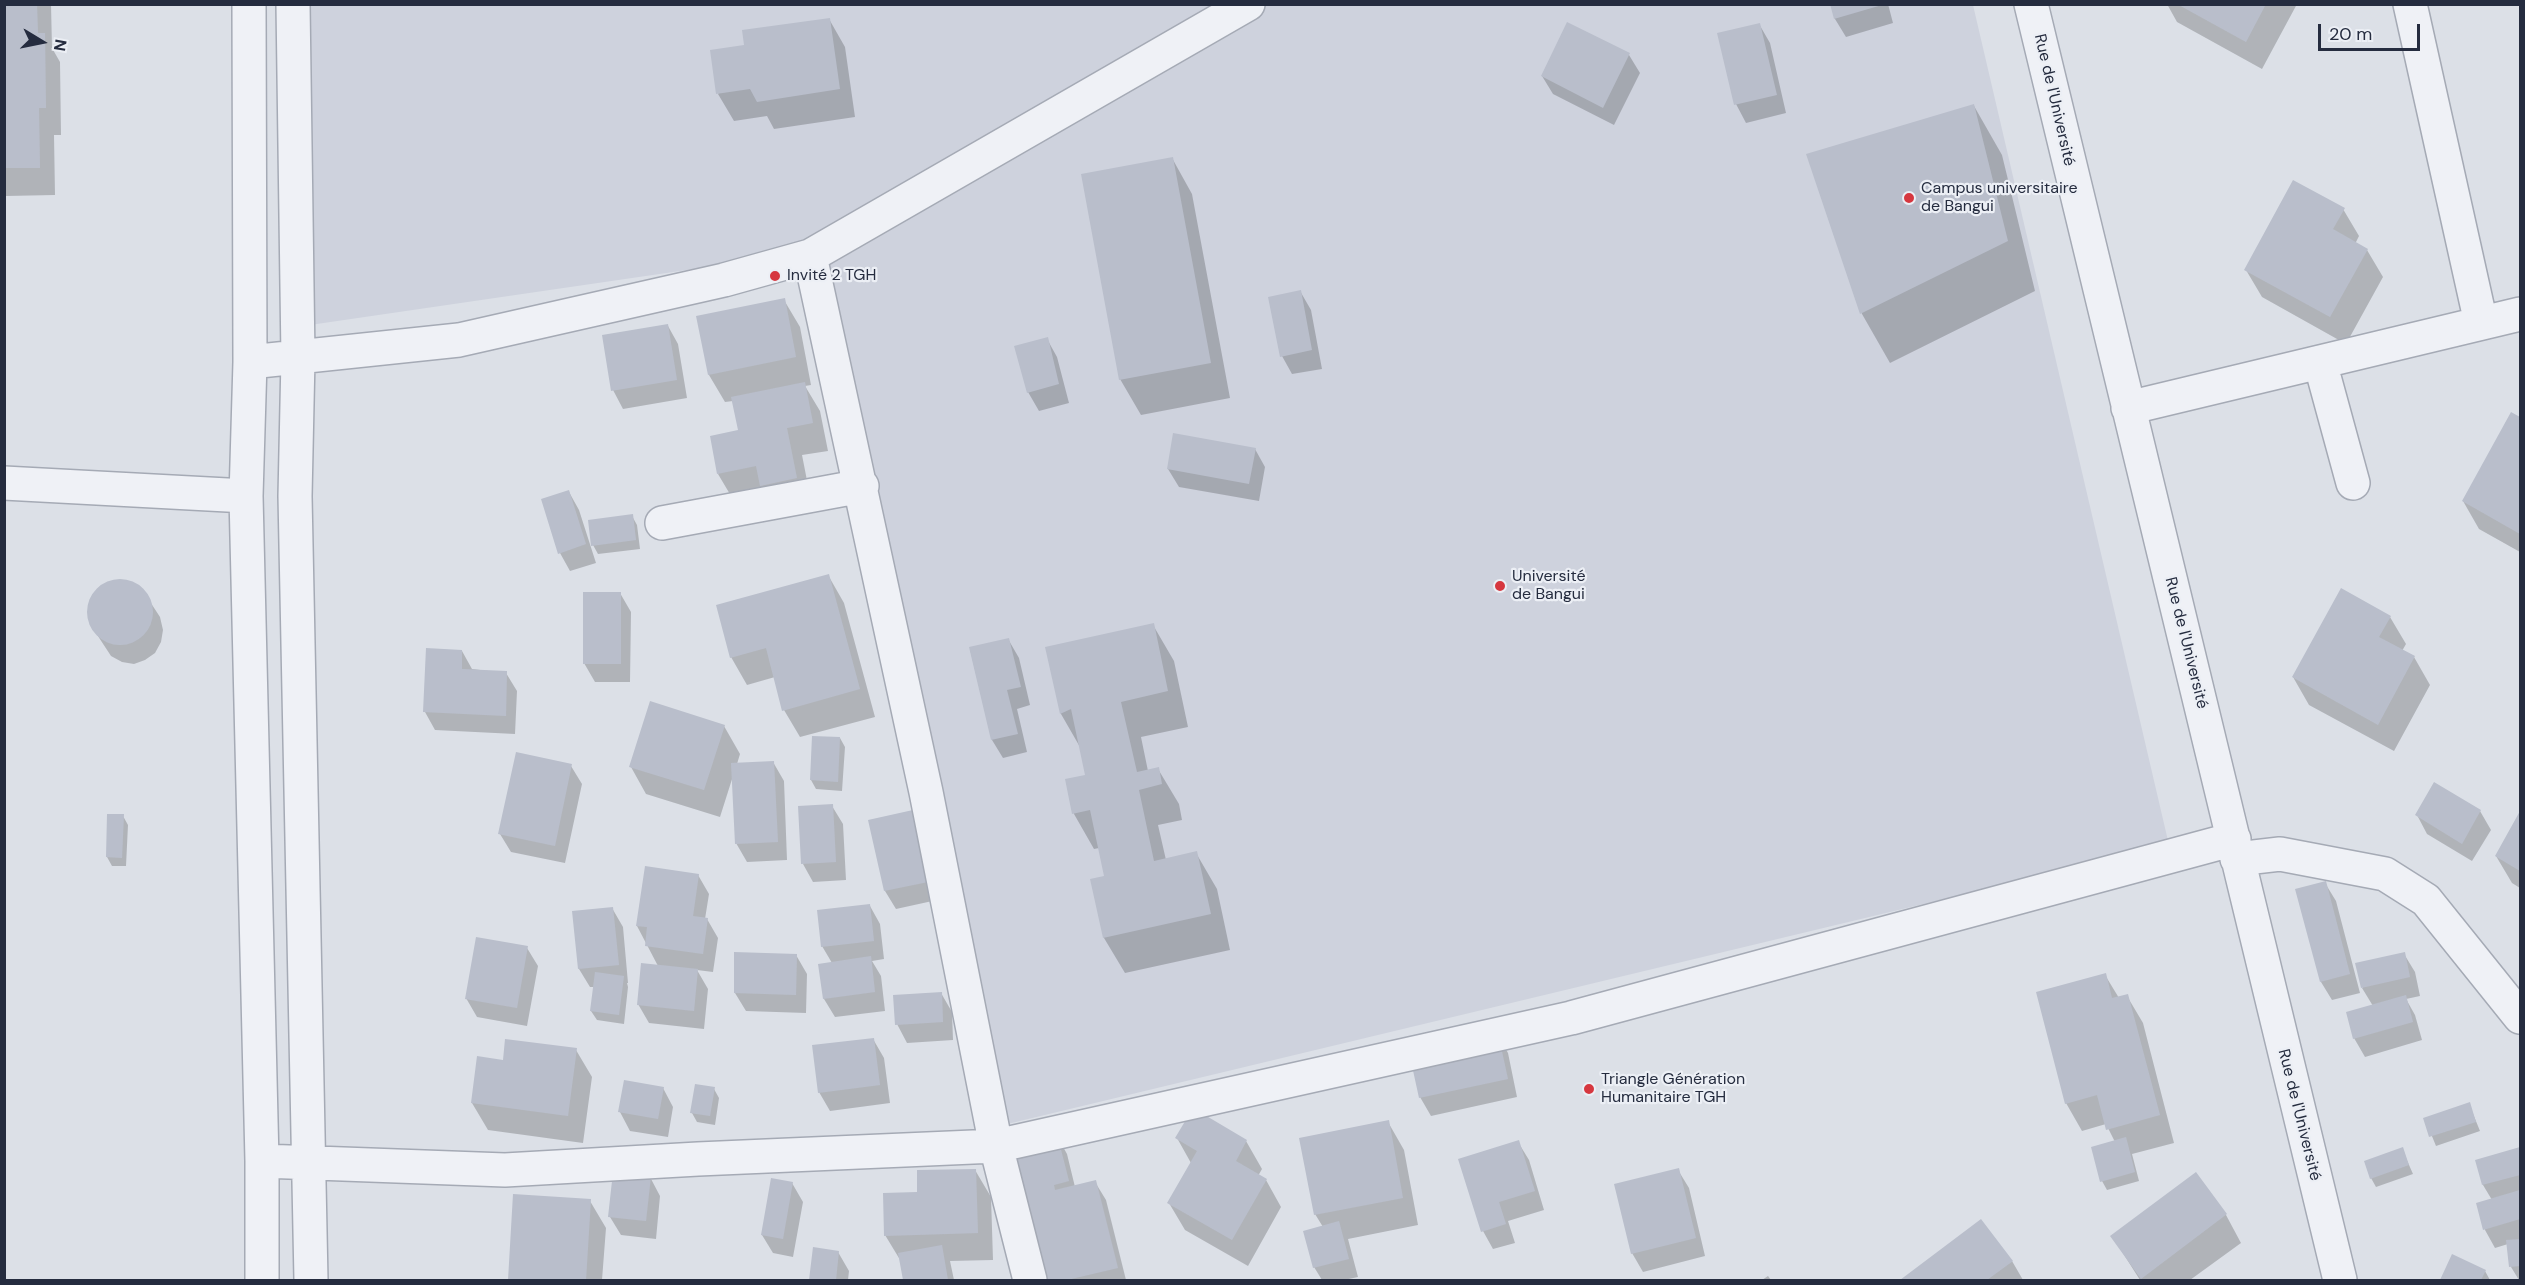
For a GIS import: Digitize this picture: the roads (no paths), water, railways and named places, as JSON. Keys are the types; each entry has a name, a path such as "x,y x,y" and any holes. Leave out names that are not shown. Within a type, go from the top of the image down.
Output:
{"street":[{"path":"249,4 250,362 246,496 262,1161 262,1281"},
{"path":"293,4 298,358 295,496 311,1281"},
{"path":"250,362 459,340 724,280 810,256 1248,4"},
{"name":"Rue de l'Université","path":"2031,4 2340,1281"},
{"path":"2410,4 2481,323"},
{"path":"810,256 862,486 926,792 996,1146 1030,1281"},
{"path":"2128,408 2520,314"},
{"path":"2320,362 2353,483"},
{"path":"4,483 246,496"},
{"path":"662,523 862,486"},
{"path":"262,1161 505,1170 710,1158 996,1146 1571,1018 2235,849 2280,854 2385,874 2426,900 2520,1017"}],"place":[{"name":"Campus universitaire de Bangui","path":"1909,198"},
{"name":"Invité 2 TGH","path":"775,276"},
{"name":"Université de Bangui","path":"1500,586"},
{"name":"Triangle Génération Humanitaire TGH","path":"1589,1089"}]}
